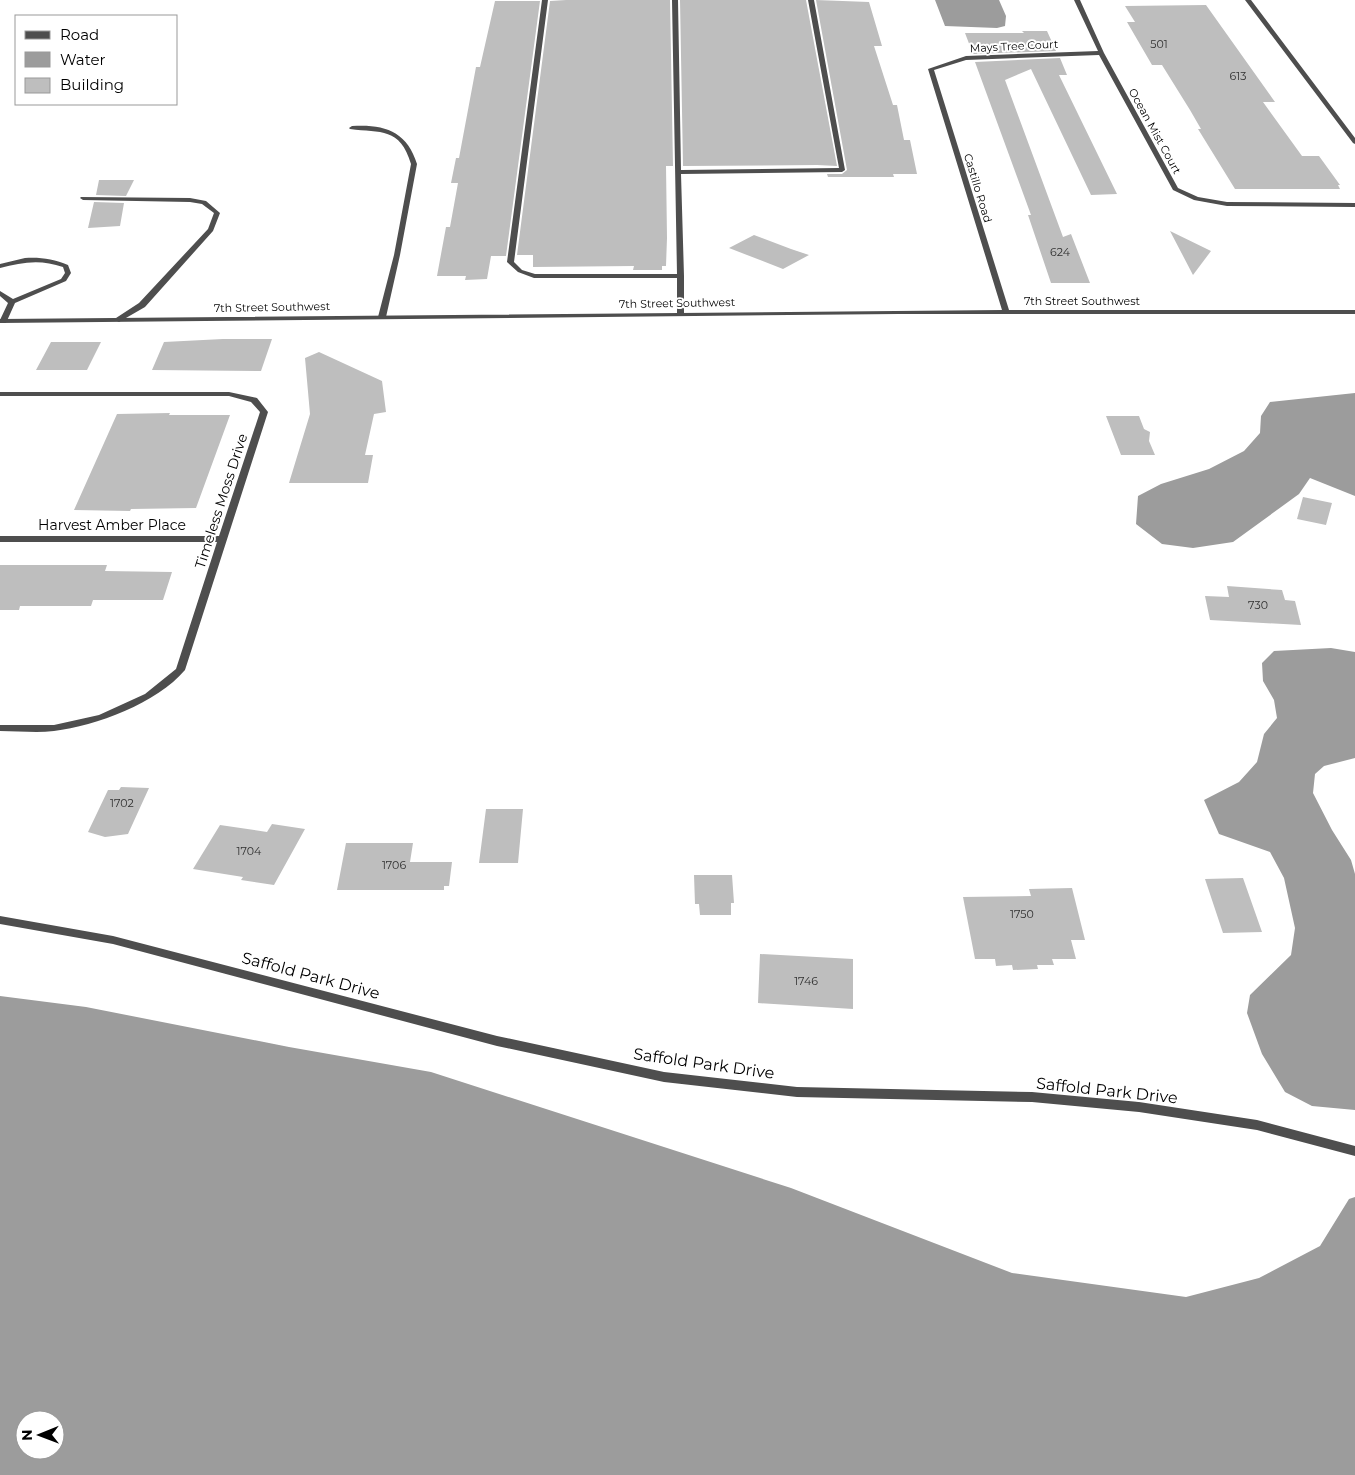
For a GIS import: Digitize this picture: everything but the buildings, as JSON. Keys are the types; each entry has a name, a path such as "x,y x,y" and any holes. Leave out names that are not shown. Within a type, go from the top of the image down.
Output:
{"street":[{"path":"545,0 510,262 520,271 534,276 681,276"},
{"path":"675,0 681,314"},
{"path":"679,172 842,170 811,0"},
{"name":"Ocean Mist Court","path":"1077,0 1101,53 1175,189 1196,198 1227,204 1355,204"},
{"path":"1248,0 1355,142"},
{"name":"Mays Tree Court","path":"931,69 948,62 966,58 1101,53"},
{"name":"Castillo Road","path":"931,69 1006,312"},
{"path":"352,128 368,126 380,129 402,139 412,151 414,164 397,255 382,317"},
{"path":"82,198 190,200 204,202 217,213 211,230 142,305 119,320"},
{"path":"0,266 18,260 51,260 66,266 68,273 64,280 12,302 1,321"},
{"path":"0,293 12,302"},
{"name":"7th Street Southwest","path":"1,321 681,314 1355,312"},
{"name":"Timeless Moss Drive","path":"0,394 229,394 254,400 264,412 180,670 148,696 102,717 54,728 0,728"},
{"name":"Harvest Amber Place","path":"0,540 224,539"},
{"name":"Saffold Park Drive","path":"0,920 113,940 497,1040 664,1076 798,1092 1032,1097 1139,1107 1257,1125 1355,1151"}],"water":[{"path":"935,0 999,0 1006,16 1005,26 997,28 945,26"},
{"path":"1355,393 1355,496 1310,478 1299,494 1233,542 1193,548 1162,544 1136,524 1138,496 1161,484 1209,469 1244,451 1260,433 1261,416 1270,402"},
{"path":"1331,648 1355,652 1355,758 1324,766 1315,774 1313,793 1332,830 1351,860 1355,874 1355,1110 1312,1106 1285,1092 1262,1054 1247,1013 1250,995 1291,955 1295,928 1284,878 1270,852 1219,834 1204,800 1239,782 1257,762 1264,734 1277,718 1274,700 1263,681 1262,663 1274,651"},
{"path":"0,996 86,1007 289,1047 431,1072 791,1188 1012,1273 1186,1297 1259,1278 1320,1246 1349,1199 1355,1197 1355,1475 0,1475"}]}
